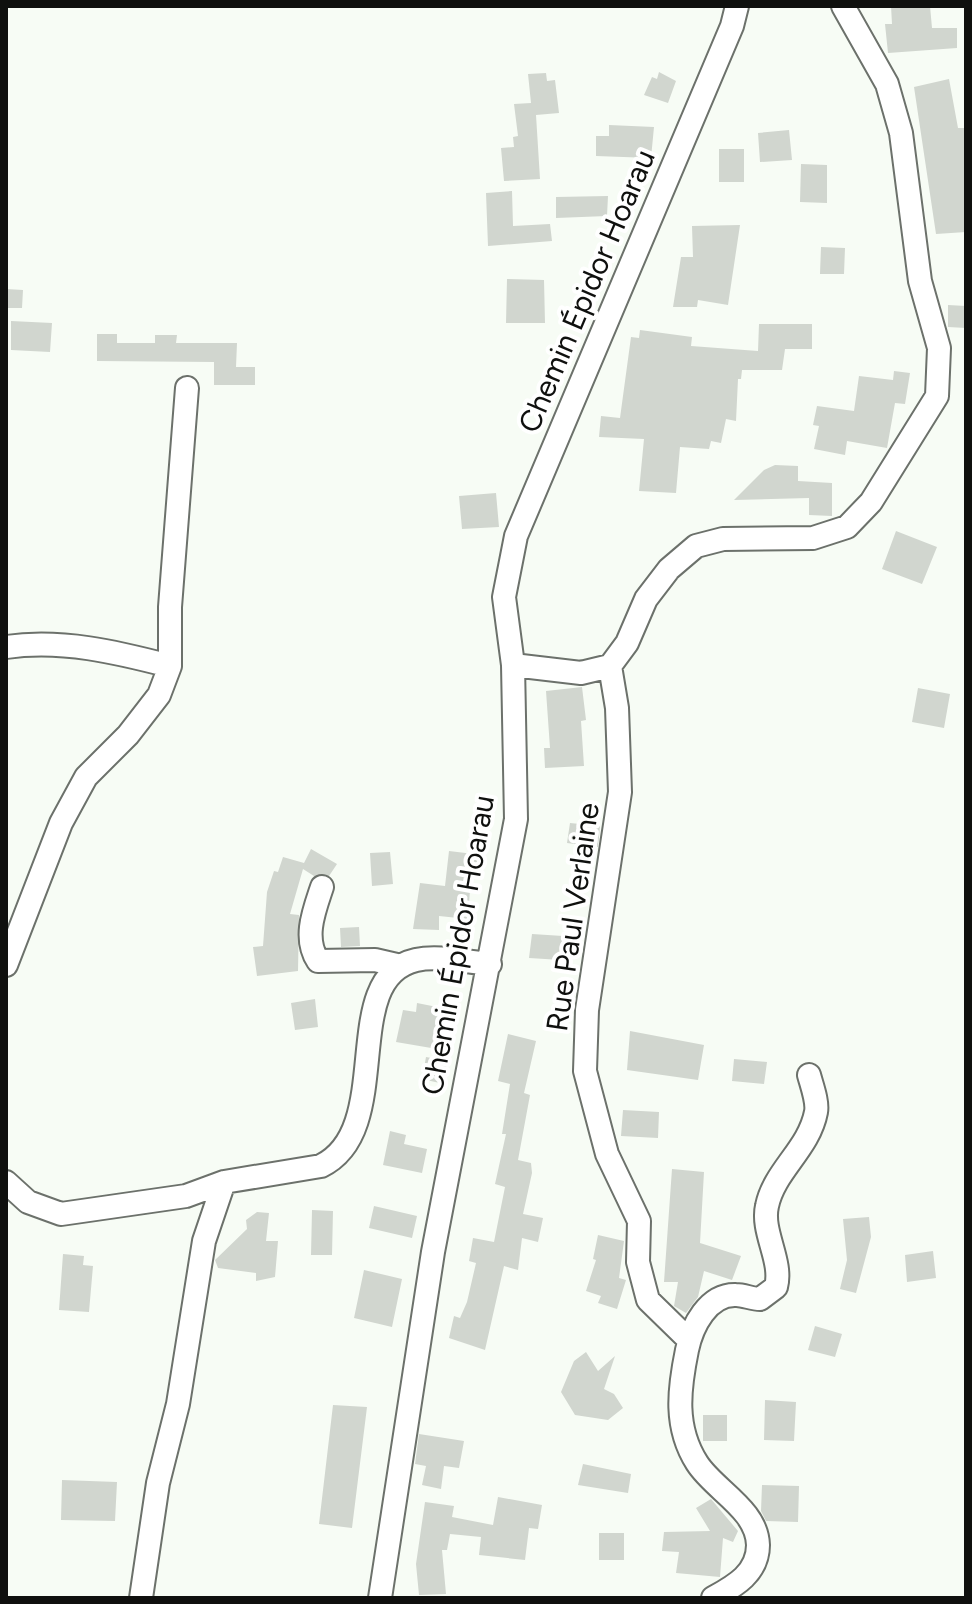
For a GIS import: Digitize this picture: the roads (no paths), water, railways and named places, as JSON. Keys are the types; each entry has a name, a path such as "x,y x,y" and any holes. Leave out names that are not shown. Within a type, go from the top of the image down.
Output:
{"street":[{"name":"Chemin Épidor Hoarau","path":"380,1598 433,1252 516,819 513,665 504,597 516,536 732,26 737,6"},
{"path":"513,665 581,673 610,666 627,643 646,599 669,569 696,546 723,539 813,538 847,527 860,516 937,396 939,348 920,281 901,133 887,84 843,6"},
{"path":"6,965 61,823 80,788 159,695 170,666 170,607 187,388"},
{"path":"6,647 38,642 89,648 170,666"},
{"name":"Rue Paul Verlaine","path":"610,666 617,708 620,792 587,1010 585,1071 607,1154 639,1221 638,1262 648,1300 689,1340"},
{"path":"322,887 310,939 311,950 318,961 375,960 401,966"},
{"path":"6,1182 28,1202 61,1214 186,1196 224,1182 321,1166 346,1149 358,1122 379,991 401,966 416,960 490,964"},
{"path":"713,1598 748,1574 758,1546 749,1517 697,1463 684,1437 679,1408 689,1340 706,1307 715,1300 736,1295 760,1299 776,1287 777,1274 766,1211 773,1187 797,1156 817,1110 809,1075"},
{"path":"141,1598 158,1483 178,1404 204,1241 224,1182"}]}
